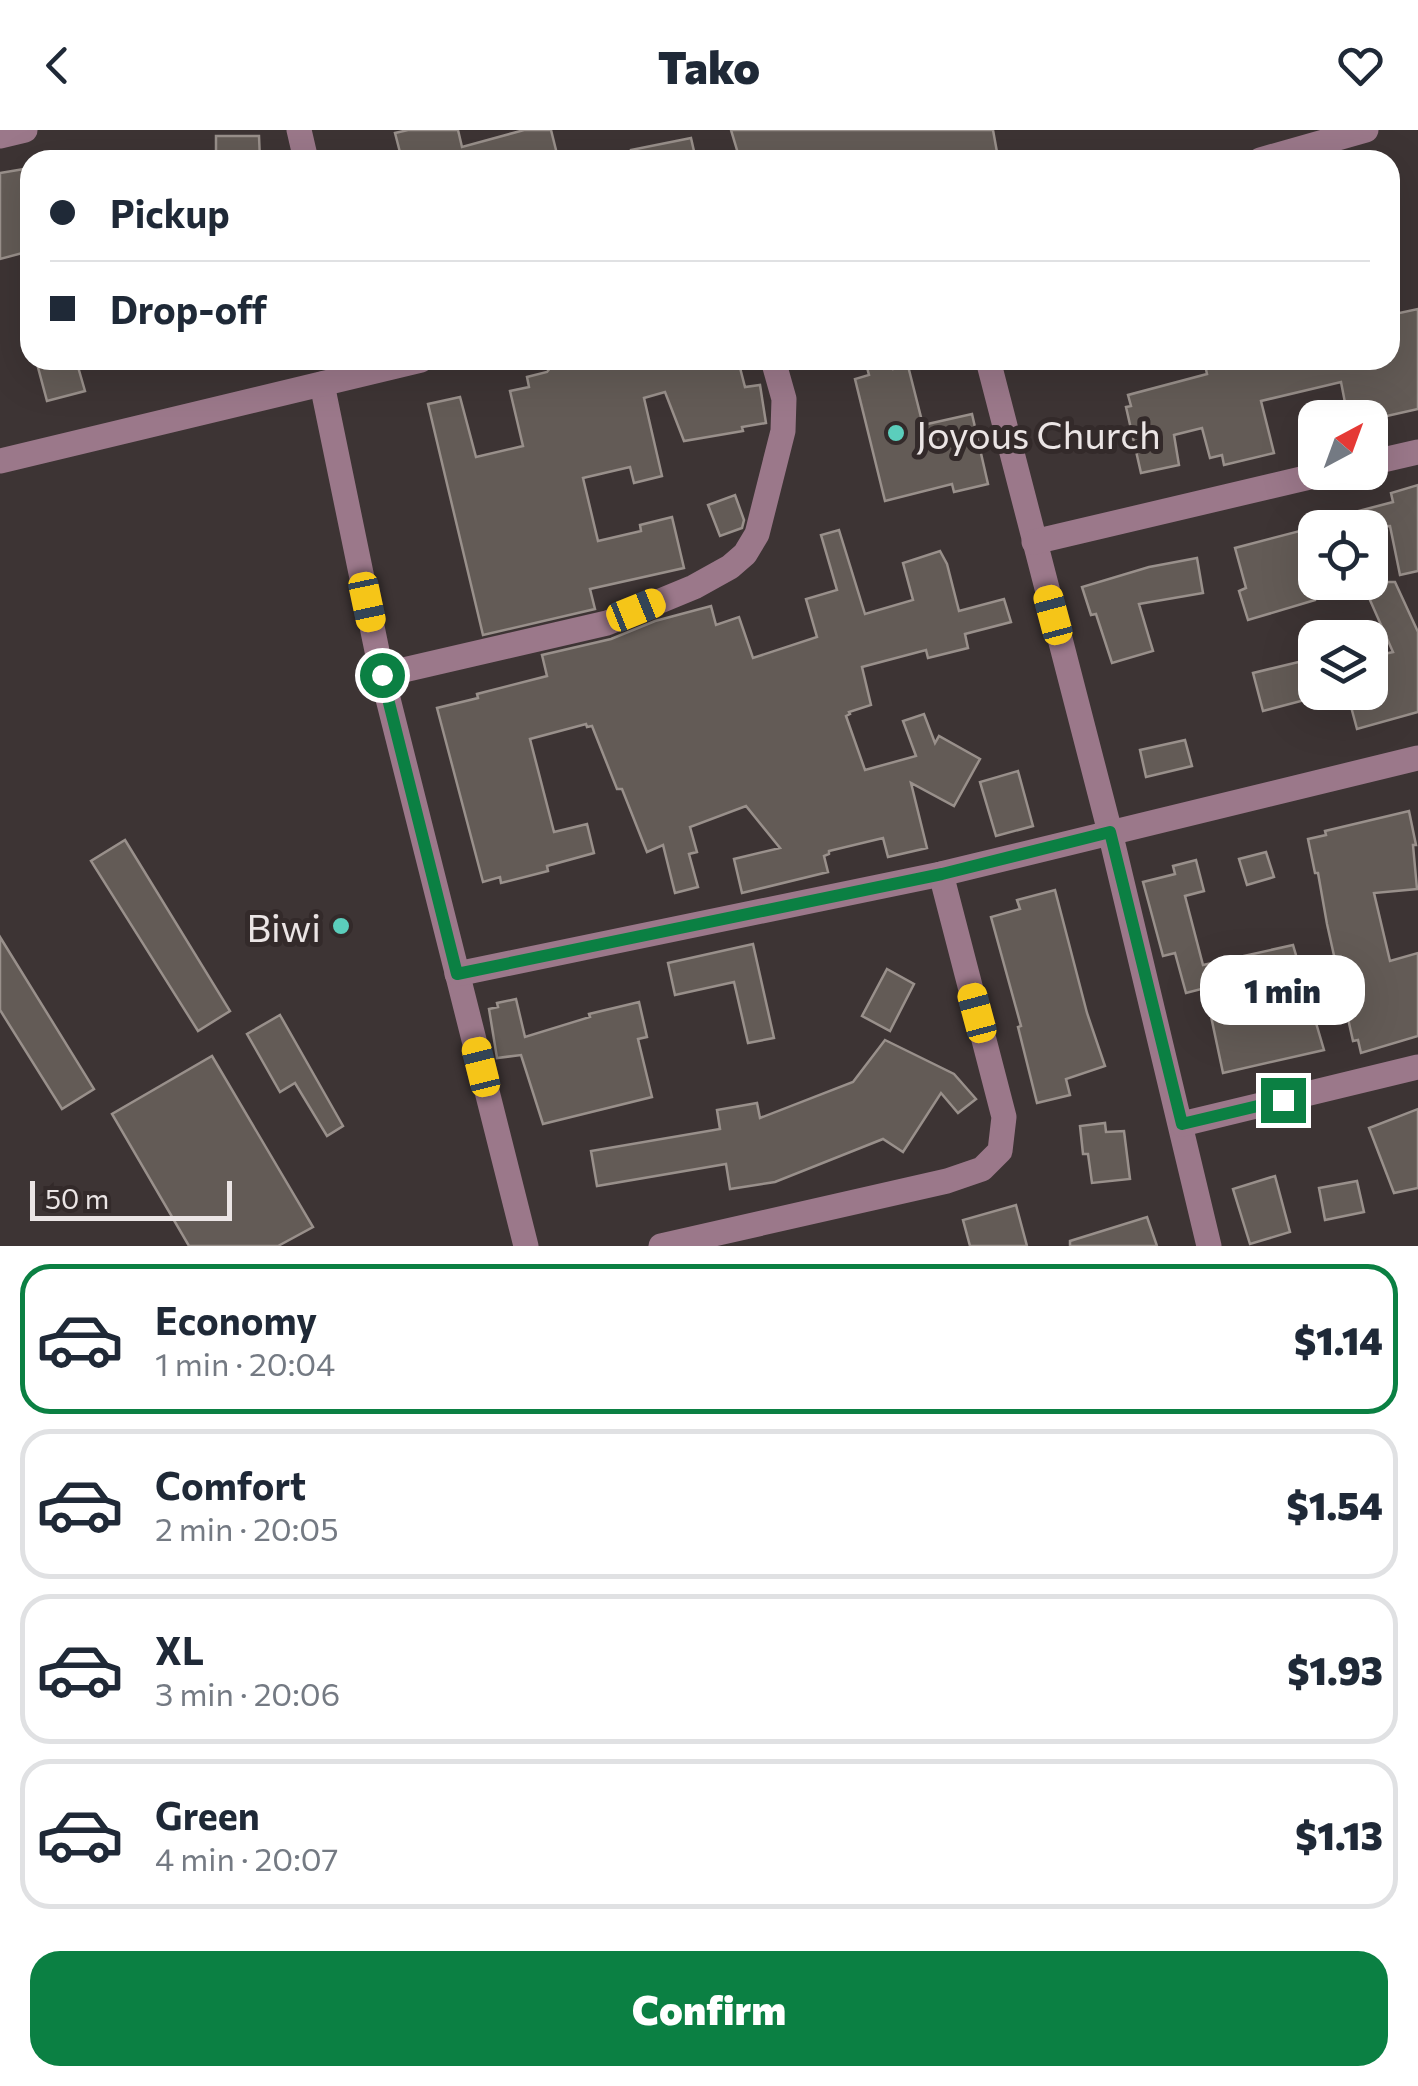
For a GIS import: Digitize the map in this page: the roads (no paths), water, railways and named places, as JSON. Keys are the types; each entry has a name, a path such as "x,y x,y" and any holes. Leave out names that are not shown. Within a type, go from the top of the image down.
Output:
{"street":[{"path":"0,136 25,130"},
{"path":"1295,150 1366,130"},
{"path":"0,461 322,384 350,370"},
{"path":"382,675 607,622 694,587 730,567 745,554 757,534 784,431 784,399 776,370"},
{"path":"991,370 1110,832 1209,1246"},
{"path":"322,384 382,675 526,1246"},
{"path":"1388,459 1418,452"},
{"path":"1034,542 1298,480"},
{"path":"457,974 942,874 1418,758"},
{"path":"661,1246 947,1180 982,1169 1000,1151 1004,1117 942,874"},
{"path":"1182,1124 1418,1067"}],"place":[{"name":"Joyous Church","path":"896,433"},
{"name":"Biwi","path":"341,926"}]}
